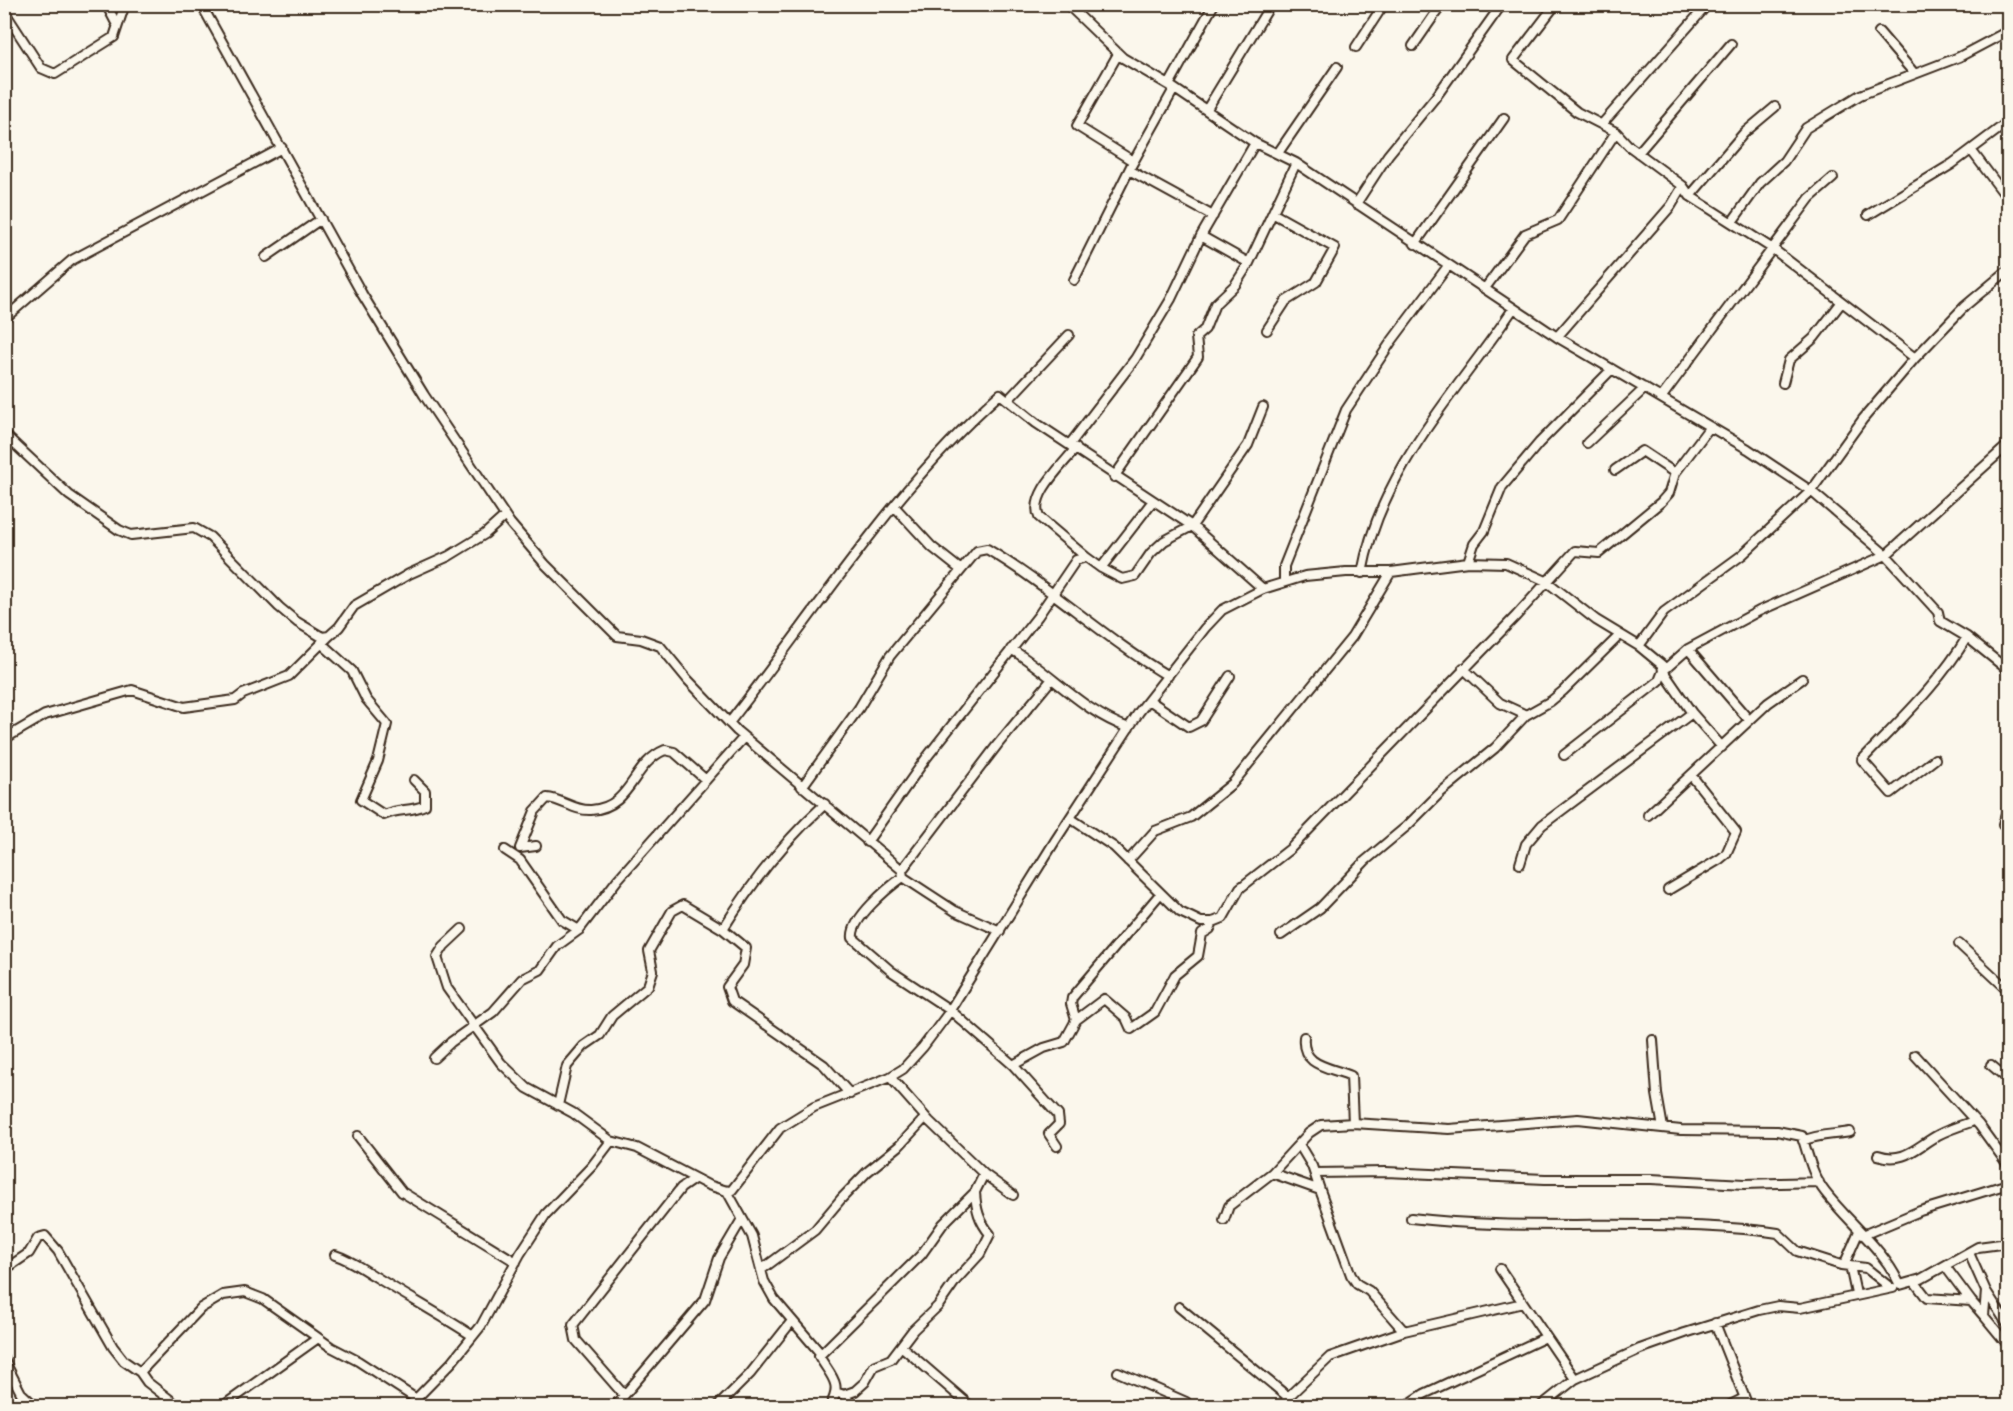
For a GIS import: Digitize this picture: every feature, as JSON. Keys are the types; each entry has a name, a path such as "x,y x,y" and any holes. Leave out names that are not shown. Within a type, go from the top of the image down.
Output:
{"street":[{"path":"106,4 117,25"},
{"path":"4,11 41,68 55,74 114,37 125,4"},
{"path":"201,4 345,266 424,395 505,516 545,564 617,636 641,639 660,646 688,680 729,723 903,874 955,911 1000,931"},
{"path":"1067,4 1118,54 1207,109 1255,143 1296,163 1448,266 1486,287 1513,309 1709,428 1748,449 1810,490 1886,555 1938,612 1940,621 1967,637 2008,670"},
{"path":"1074,279 1214,4"},
{"path":"1207,109 1271,4"},
{"path":"1356,47 1384,4"},
{"path":"1413,46 1442,4"},
{"path":"1356,204 1388,154 1438,94 1502,4"},
{"path":"1556,4 1513,60 1577,112 1603,123 1616,132 1638,153 1683,186 1690,196 1773,249 1915,358"},
{"path":"1603,123 1708,4"},
{"path":"1732,222 1760,183 1784,161 1806,128 1860,95 1959,57 2008,31"},
{"path":"1879,32 1914,73"},
{"path":"1638,153 1731,44"},
{"path":"1118,54 1077,126 1133,161"},
{"path":"1278,153 1337,67"},
{"path":"1690,196 1744,133 1775,107"},
{"path":"1415,244 1504,118"},
{"path":"1868,215 1971,150 2008,122"},
{"path":"1486,287 1525,234 1558,220 1616,132"},
{"path":"1255,143 1201,236 1171,299 1135,358 1040,495 1036,511 1039,517 1101,568 1122,579 1135,576 1151,553 1164,540 1192,526 1248,445 1263,407"},
{"path":"4,319 72,260 282,148"},
{"path":"1971,150 2008,199"},
{"path":"1114,477 1198,357 1196,337 1205,329 1215,304 1235,285 1249,263 1296,163"},
{"path":"1129,170 1212,216"},
{"path":"1662,398 1810,198 1833,178"},
{"path":"1557,336 1664,215 1683,186"},
{"path":"1267,330 1286,301 1316,282 1335,248 1274,214"},
{"path":"266,257 321,219"},
{"path":"1201,236 1249,263"},
{"path":"1284,582 1284,566 1346,410 1391,342 1448,266"},
{"path":"1639,646 1664,612 1742,555 1810,490 1863,419 1915,358 1965,306 2008,270"},
{"path":"1783,383 1789,360 1814,338 1841,303"},
{"path":"1362,573 1377,518 1410,453 1513,309"},
{"path":"1009,399 1069,335"},
{"path":"1468,562 1502,487 1539,443 1612,369"},
{"path":"1587,443 1645,388"},
{"path":"729,723 894,506 980,411 1000,394 1036,423 1073,446 1114,477 1192,526 1263,589"},
{"path":"1013,1065 1044,1048 1064,1042 1076,1020 1104,999 1126,1018 1131,1029 1155,1012 1175,975 1198,956 1202,934 1210,929 1213,922 1228,912 1234,895 1240,888 1290,849 1463,668 1516,616 1575,550 1599,553 1660,502 1669,493 1675,473 1709,428"},
{"path":"4,434 69,495 110,525 131,536 194,528 225,550 297,622 322,637 329,636"},
{"path":"1564,754 1650,688 1662,676 1663,671 1688,649 1759,611 1886,555 2008,445"},
{"path":"1615,470 1642,452 1675,473"},
{"path":"1101,568 1152,502"},
{"path":"894,506 932,547 961,570"},
{"path":"4,739 45,715 132,690 184,707 235,700 243,694 289,676 329,636 354,606 485,534 505,516"},
{"path":"802,787 859,708 890,656 977,551 987,549 1054,592 1103,633 1168,676"},
{"path":"867,842 927,757 1011,649 1076,560 1086,557"},
{"path":"462,929 444,946 437,957 447,988 501,1063 518,1080 611,1141 637,1148 694,1179 727,1191 732,1190 741,1181 780,1128 814,1107 890,1077 903,1069 923,1047 950,1010 1070,818 1149,700 1222,610 1263,589 1305,576 1391,572 1468,562 1506,563 1546,581 1620,636 1639,646 1662,665 1663,671 1692,713 1722,747"},
{"path":"1128,861 1155,831 1191,817 1233,783 1352,638 1391,572"},
{"path":"1281,935 1320,908 1365,861 1407,826 1440,793 1495,748 1526,715 1557,696 1620,636"},
{"path":"1935,759 1891,793 1862,760 1906,714 1950,662 1967,637"},
{"path":"321,643 352,671 366,699 387,724 378,761 361,800 384,815 396,809 416,810 425,805 425,791 414,780"},
{"path":"1011,649 1032,661 1082,703 1114,723 1129,728"},
{"path":"1688,649 1749,720"},
{"path":"1463,668 1500,703 1526,715"},
{"path":"1149,700 1189,727 1201,721 1230,676"},
{"path":"1052,679 998,744 903,874 875,900 854,928 854,938 891,971 950,1010 1013,1065 1058,1115 1059,1124 1049,1134 1057,1146"},
{"path":"1648,815 1768,703 1802,679"},
{"path":"1520,864 1526,844 1542,825 1692,713"},
{"path":"434,1058 492,1012 522,979 540,970 557,946 579,930 618,879 744,737"},
{"path":"536,846 520,848 535,811 547,798 554,798 576,808 588,810 608,807 621,799 637,775 655,756 665,750 674,752 706,780"},
{"path":"1668,890 1720,860 1726,854 1736,832 1691,775"},
{"path":"723,929 759,873 798,828 825,804"},
{"path":"2003,825 2008,807"},
{"path":"1070,818 1114,847 1160,894 1190,918 1213,922"},
{"path":"505,850 520,860 562,920 579,930"},
{"path":"1076,1020 1071,1004 1072,999 1160,894"},
{"path":"558,1105 567,1065 584,1046 600,1035 612,1016 648,986 653,971 649,951 672,911 683,905 723,929 746,948 743,965 728,987 732,1001 825,1065 850,1094"},
{"path":"1959,944 2008,990"},
{"path":"1304,1037 1303,1046 1309,1058 1319,1066 1351,1076 1353,1123"},
{"path":"1653,1040 1663,1128"},
{"path":"1915,1055 1974,1121 2008,1165"},
{"path":"1991,1065 2004,1076 2008,1076"},
{"path":"890,1077 925,1118 984,1174 1013,1195"},
{"path":"761,1270 815,1230 840,1199 899,1146 925,1118"},
{"path":"1224,1220 1229,1206 1272,1173 1300,1146 1309,1133 1320,1125 1353,1123 1449,1129 1578,1119 1663,1128 1777,1131 1802,1136 1819,1182 1861,1233 1884,1256 1900,1285"},
{"path":"1878,1155 1891,1160 1912,1153 1938,1135 1974,1121"},
{"path":"1803,1141 1815,1135 1826,1137 1851,1132"},
{"path":"358,1136 402,1192 516,1262"},
{"path":"409,1407 415,1398 452,1362 473,1336 546,1214 592,1166 611,1141"},
{"path":"1300,1146 1315,1173 1351,1275 1404,1331"},
{"path":"1315,1173 1386,1172 1545,1179 1651,1179 1745,1184 1819,1182"},
{"path":"1272,1173 1320,1190"},
{"path":"853,1407 841,1394 819,1356 921,1255 944,1224 975,1192 984,1174"},
{"path":"624,1395 576,1340 573,1325 681,1188 694,1179"},
{"path":"1856,1294 1847,1266 1861,1233 1930,1208 2008,1184"},
{"path":"727,1191 752,1236 761,1270 774,1299 821,1354"},
{"path":"830,1407 841,1394 866,1382 874,1366 891,1359 938,1306 956,1280 987,1244 990,1234 982,1225 975,1208 975,1192"},
{"path":"1411,1218 1544,1224 1616,1223 1778,1233 1797,1251 1847,1266 1866,1269 1891,1288"},
{"path":"615,1407 705,1300 719,1258 742,1219"},
{"path":"4,1270 29,1253 38,1238 45,1236 58,1251 113,1347 124,1361 140,1372 147,1382 178,1407"},
{"path":"1541,1407 1575,1379 1640,1349 1715,1323 1778,1306 1800,1308 1891,1288 1914,1281 1946,1266 1978,1247 2008,1243"},
{"path":"1969,1253 1986,1291 2008,1325"},
{"path":"335,1255 351,1260 358,1267 473,1336"},
{"path":"1946,1266 1971,1301 2008,1345"},
{"path":"1500,1269 1575,1379"},
{"path":"1914,1281 1927,1298 1971,1301"},
{"path":"1984,1316 1986,1291"},
{"path":"140,1372 201,1308 223,1295 245,1292 263,1299 318,1338 415,1398"},
{"path":"1282,1407 1288,1397 1330,1357 1404,1331 1523,1303"},
{"path":"1179,1307 1288,1397"},
{"path":"718,1407 750,1374 792,1322"},
{"path":"1715,1323 1748,1407"},
{"path":"1406,1407 1424,1394 1546,1337"},
{"path":"223,1407 318,1338"},
{"path":"901,1346 968,1404"},
{"path":"4,1360 21,1393 35,1407"},
{"path":"1118,1372 1186,1402 1184,1407"},
{"path":"1728,1407 1744,1398"}]}
